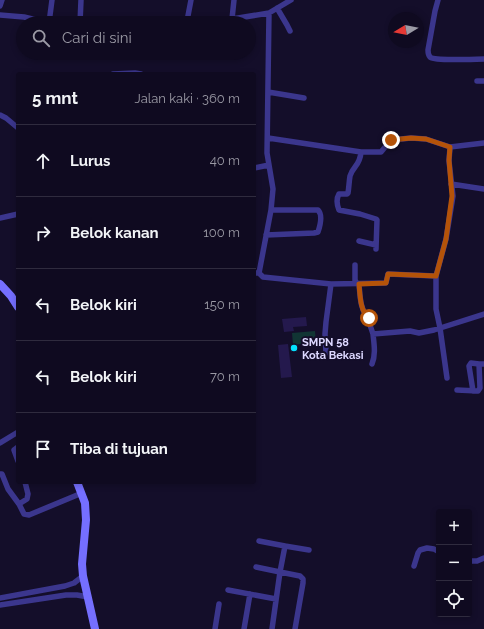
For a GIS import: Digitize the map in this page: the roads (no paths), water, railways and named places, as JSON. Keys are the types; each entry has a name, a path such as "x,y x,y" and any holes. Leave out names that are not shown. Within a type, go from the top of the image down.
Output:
{"main road":[{"path":"0,284 16,304"},
{"path":"78,484 85,503 86,520 82,564 83,576 95,629"}],"street":[{"path":"0,6 2,0"},
{"path":"50,16 52,0"},
{"path":"80,16 81,0"},
{"path":"188,16 191,0"},
{"path":"232,16 234,0"},
{"path":"250,16 269,14 291,0"},
{"path":"438,0 428,50 429,56 431,58 444,59 484,59"},
{"path":"277,8 288,25 290,32"},
{"path":"269,14 267,153 273,189 271,210 257,273 263,276 331,284 386,283 388,274 436,276"},
{"path":"0,15 16,17"},
{"path":"476,81 484,81"},
{"path":"268,92 304,98"},
{"path":"0,115 16,126"},
{"path":"268,138 361,152 381,152 391,140 411,138 426,139 450,147 484,143"},
{"path":"447,378 436,309 436,276 446,239 452,196 449,160 450,147"},
{"path":"359,241 376,247 377,220 360,214 339,210 337,198 339,194 348,193 350,176 359,162 361,152"},
{"path":"256,168 269,165"},
{"path":"451,184 484,189"},
{"path":"266,235 316,232 320,224 321,214 318,210 271,210"},
{"path":"0,218 16,214"},
{"path":"355,265 355,280 358,284 362,307 369,318 373,334 375,352 372,364"},
{"path":"326,353 325,334 331,284"},
{"path":"373,334 410,331 420,333 484,314"},
{"path":"457,390 473,391 478,391 480,388 482,364 471,363 469,366 473,391"},
{"path":"0,442 16,433"},
{"path":"0,474 2,474 8,489 24,514 27,515 82,493"},
{"path":"19,504 27,499 28,494 26,484"},
{"path":"259,541 308,550"},
{"path":"272,629 285,546"},
{"path":"414,566 420,550 427,548 436,550"},
{"path":"472,561 484,558"},
{"path":"256,567 300,576 303,579 295,629"},
{"path":"0,598 65,586 74,583 83,576"},
{"path":"228,590 276,599"},
{"path":"244,629 250,594"},
{"path":"0,605 66,595 88,597"},
{"path":"215,629 219,604"}],"place":[{"name":"SMPN 58 Kota Bekasi","path":"294,348"}]}
